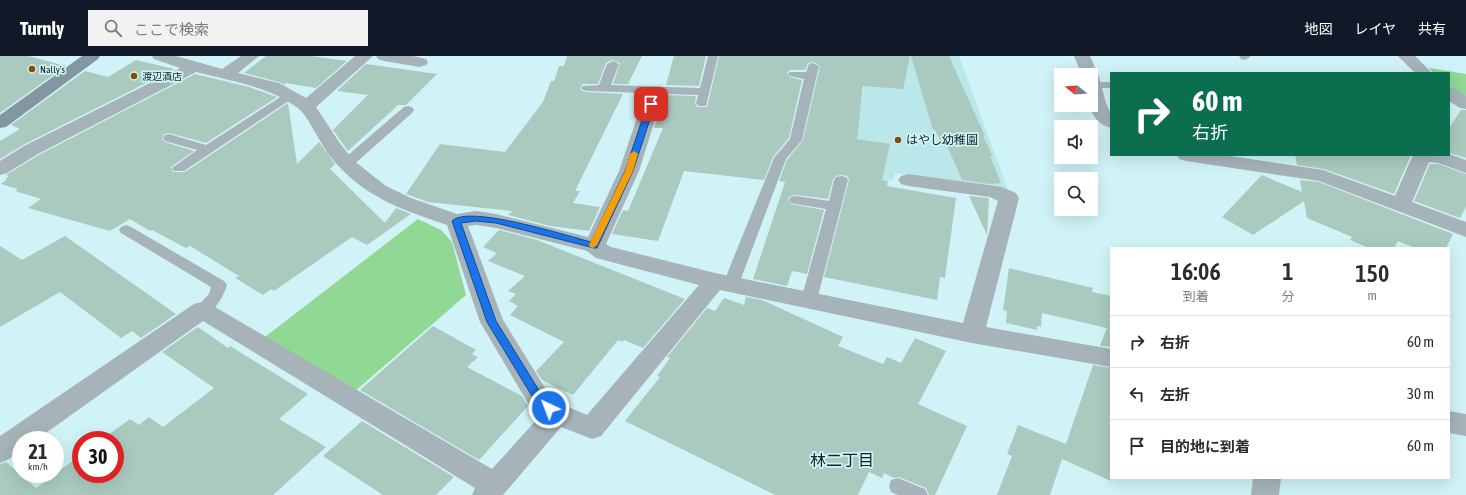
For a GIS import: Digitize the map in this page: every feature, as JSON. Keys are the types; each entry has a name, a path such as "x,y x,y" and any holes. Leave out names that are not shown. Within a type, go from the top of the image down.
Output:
{"street":[{"path":"0,123 92,56"},
{"path":"160,56 194,67 273,87 286,93 307,106 330,145 346,164 379,190 404,203 456,221 476,218 496,221 594,246 604,253 723,283 972,334 1110,358"},
{"path":"226,74 251,56"},
{"path":"307,106 365,56"},
{"path":"384,56 420,62"},
{"path":"1082,56 1087,68"},
{"path":"1406,56 1423,72"},
{"path":"0,169 31,150 194,67"},
{"path":"594,246 629,171 656,91"},
{"path":"1450,94 1466,104"},
{"path":"1098,111 1110,122"},
{"path":"1193,156 1323,176 1466,230"},
{"path":"1400,205 1422,156 1441,158 1466,167"},
{"path":"908,180 995,191 1009,198 972,334"},
{"path":"456,221 492,322 541,403 557,414 592,428 723,283"},
{"path":"0,451 202,310 491,490 557,414"},
{"path":"1450,422 1466,425"},
{"path":"1265,495 1267,479"}],"lane":[{"path":"587,88 656,91 703,98 712,60 724,65"},
{"path":"604,88 612,64"},
{"path":"723,283 780,158 796,140 812,71 794,74"},
{"path":"1098,81 1110,85"},
{"path":"178,168 289,96"},
{"path":"346,164 408,110"},
{"path":"169,138 206,149"},
{"path":"809,300 841,180"},
{"path":"796,200 835,206"},
{"path":"126,230 219,285 216,296 202,310"},
{"path":"898,486 918,495"}],"shaded area":[{"path":"869,56 959,56 1008,190 895,173 893,181 850,174"}],"green space":[{"path":"1429,68 1466,74 1466,100 1450,89 1450,72 1432,72"},
{"path":"418,219 441,230 452,242 466,295 354,392 265,337"}],"building":[{"path":"0,56 28,56 66,66 0,113"},
{"path":"266,56 311,56 347,61 316,88 285,83 285,85 244,73"},
{"path":"567,56 642,56 628,84 613,84 620,63 612,60 606,63 598,84 583,84 580,88 582,91 587,92 623,94 575,191 580,191 573,203 600,207 589,231 550,226 508,215 512,211 428,202 406,194 440,144 505,152 543,102 551,81 554,81 559,66 564,66"},
{"path":"674,56 706,56 699,86 666,85"},
{"path":"719,56 910,56 903,89 863,86 857,139 890,144 882,180 888,181 887,186 956,198 945,278 940,277 937,300 824,277 849,180 847,176 841,175 836,176 833,179 828,199 796,195 791,196 788,199 791,204 824,210 807,274 792,271 787,286 753,279 785,182 779,181 787,160 803,140 820,66 814,62 808,63 805,70 790,70 787,73 790,77 802,80 789,138 773,157 764,180 684,171 658,241 612,234 623,210 628,211 663,128 654,128 664,95 696,96 695,103 697,107 707,107"},
{"name":"はやし幼稚園","path":"911,56 949,56 985,136 983,136 993,157 990,156 1001,183 990,184 962,180 946,143 942,143 935,130 933,130"},
{"path":"136,60 174,69 23,145 0,159 0,141 20,129 11,125 85,71 108,77"},
{"path":"366,64 437,74 406,105 398,105 348,151 333,130 368,95 337,91"},
{"path":"195,74 249,87 277,97 206,143 169,133 164,134 162,139 165,142 194,151 171,167 173,172 185,172 288,103 297,164 319,142 335,164 330,169 385,223 396,208 411,214 367,245 352,237 274,291 271,289 263,295 235,278 239,276 190,246 186,248 152,230 150,231 130,219 110,231 28,208 41,199 15,191 18,189 1,184 9,176 6,175 39,155"},
{"path":"1461,110 1466,110 1466,158 1450,153 1450,126"},
{"path":"1295,156 1411,156 1394,194 1324,169 1297,165"},
{"path":"1430,164 1438,164 1466,174 1466,207 1460,218 1414,201"},
{"path":"1262,175 1302,192 1300,180 1319,182 1453,234 1446,247 1413,247 1398,241 1395,247 1367,247 1350,240 1352,237 1307,218 1304,201 1253,235 1222,217"},
{"path":"969,196 989,198 987,235"},
{"path":"499,230 537,240 685,299 643,348 624,340 623,342 618,340 573,395 542,380 536,371 564,342 510,315 518,306 509,301 516,294 508,291 525,276 488,261 497,253 483,247"},
{"path":"65,236 176,314 141,338 132,331 121,338 60,292 0,327 0,246 22,260"},
{"path":"1009,268 1093,288 1092,292 1110,296 1110,347 1100,346 1107,328 1042,313 1041,327 1037,326 1037,330 1006,323 1007,311 1003,310"},
{"path":"746,297 762,300 843,337 838,346 883,364 887,357 901,363 915,338 946,351 918,404 967,426 935,495 929,495 926,488 899,477 894,478 884,473 882,478 869,472 858,495 775,495 625,421 660,377 657,376 670,358 667,357 707,308 715,311 724,298 744,305"},
{"path":"433,326 476,350 472,354 478,357 467,367 522,396 528,406 479,460 360,390"},
{"path":"198,327 228,348 230,346 308,394 279,419 326,447 273,495 0,495 0,464 6,462 12,467 12,483 30,483 36,488 43,483 64,483 64,467 72,462 72,483 124,483 124,431 113,431 130,419 139,425 149,417 163,427 214,388 162,352"},
{"path":"1093,365 1110,368 1111,481 1062,459 1050,495 997,495 1012,456 1007,454 1018,425 1066,444"},
{"path":"362,421 454,477 436,495 383,495 323,456"}],"slow traffic":[{"path":"593,245 594,246 629,171 634,154"}],"place":[{"name":"Nally's","path":"32,69"},
{"name":"渡辺酒店","path":"134,76"},
{"name":"はやし幼稚園","path":"898,140"}],"district":[{"name":"林二丁目","path":"842,460"}],"route":[{"path":"549,408 541,403 492,322 456,221 476,218 496,221 594,246 629,171 651,104"}]}
